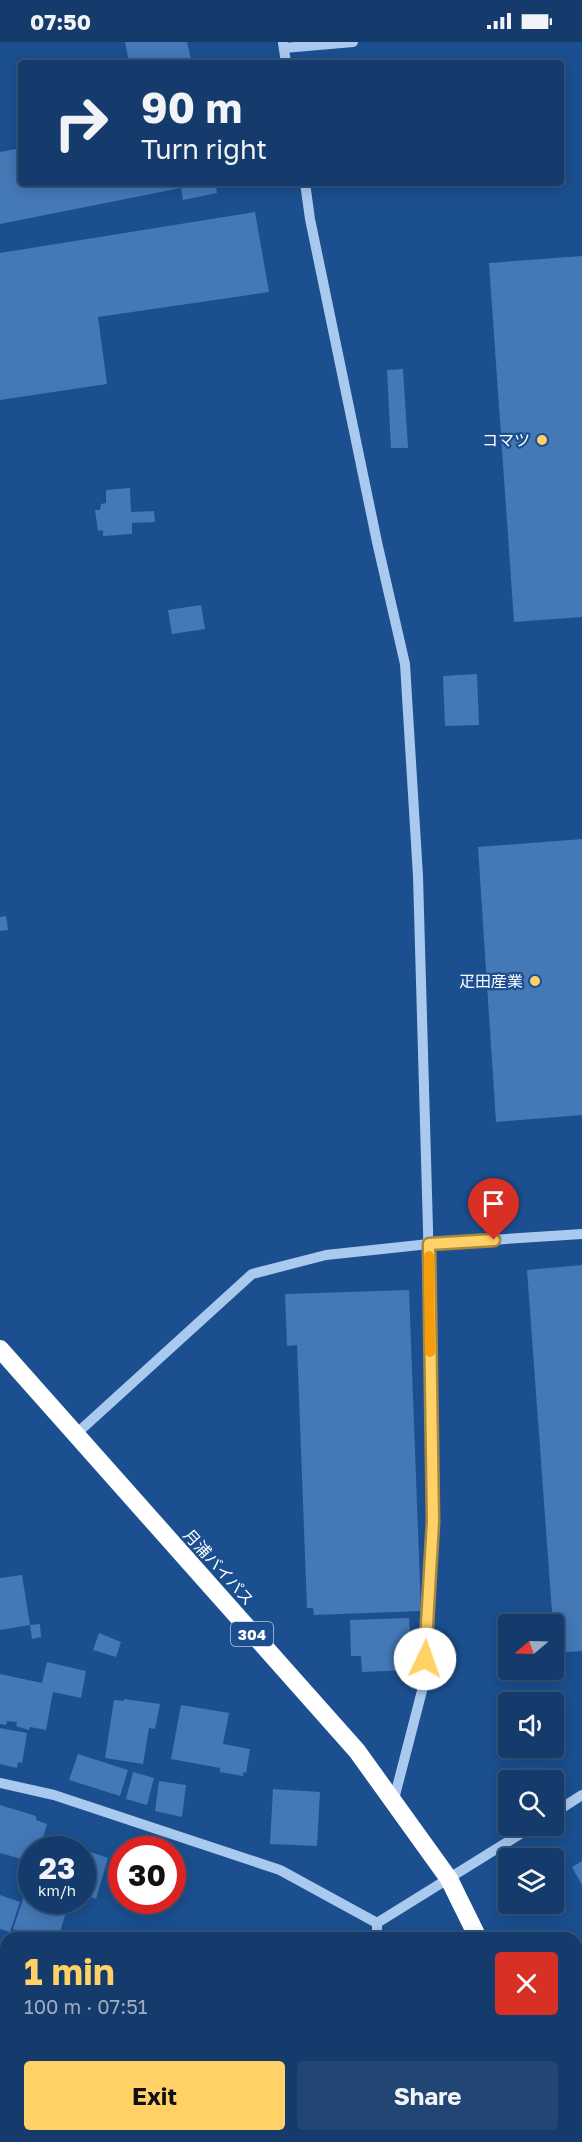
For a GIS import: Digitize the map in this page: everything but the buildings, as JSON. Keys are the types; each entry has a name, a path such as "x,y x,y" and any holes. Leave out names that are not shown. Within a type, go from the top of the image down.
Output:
{"highway":[{"name":"月浦バイパス","path":"0,1349 357,1751 449,1879 475,1932"}],"street":[{"path":"286,60 283,45 353,42"},
{"path":"304,186 405,664 418,876 429,1244 433,1521 424,1683 393,1803"},
{"path":"75,1435 252,1274 326,1255 429,1244 582,1234"},
{"path":"0,1783 54,1795 280,1870 377,1923"},
{"path":"564,1807 582,1795"},
{"path":"377,1923 517,1836"},
{"path":"377,1923 377,1932"}],"slow traffic":[{"path":"429,1256 430,1352"}],"place":[{"name":"コマツ","path":"542,440"},
{"name":"疋田産業","path":"535,981"}],"route":[{"path":"425,1659 433,1521 429,1244 494,1240"}]}
